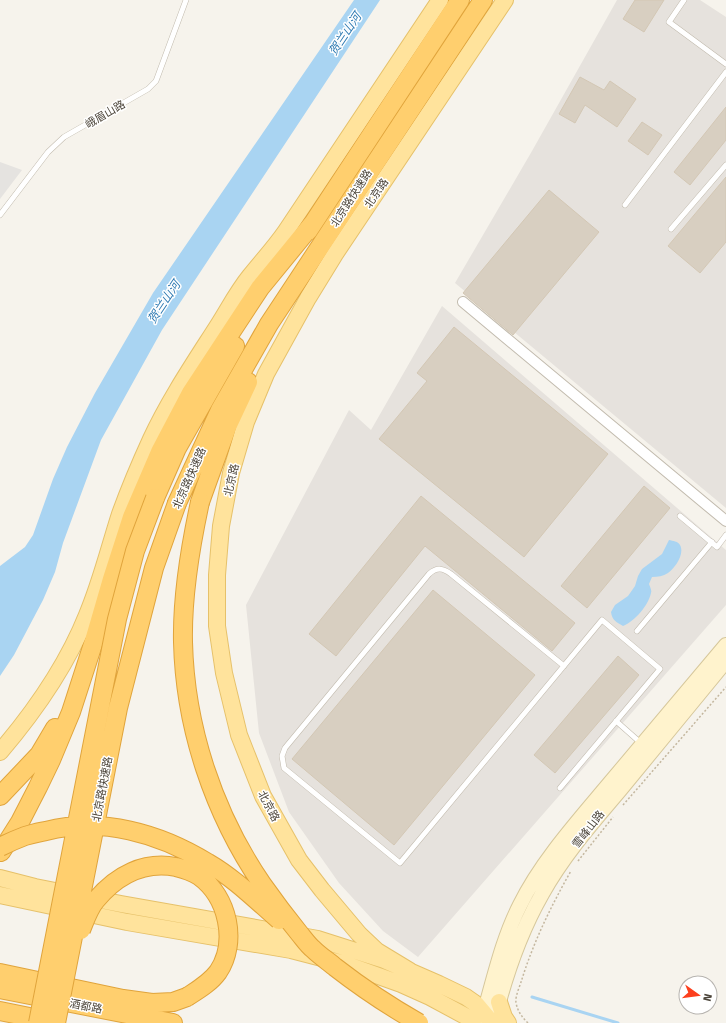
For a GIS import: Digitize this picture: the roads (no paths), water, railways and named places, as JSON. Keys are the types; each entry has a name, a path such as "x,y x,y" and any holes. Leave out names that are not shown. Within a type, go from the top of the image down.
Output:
{"highway":[{"name":"北京路快速路","path":"38,1023 117,619 150,491 177,448 263,298 460,0"},
{"name":"北京路快速路","path":"57,1023 64,978 118,708 154,568 177,503 220,410 269,324 483,0"},
{"path":"304,269 227,427 200,502 186,578 183,643 186,685 194,732 205,771 221,812 246,860 280,911 313,949"},
{"path":"0,854 20,822 51,760 71,712 132,518 150,491"},
{"path":"0,796 39,755 63,715 94,641"},
{"path":"0,847 26,836 61,827 84,825 120,828 142,833 174,844 209,863 235,882 313,949 359,986 419,1023"},
{"path":"0,973 123,999 152,1003 172,1002 187,997 206,985 218,972 225,958 229,940 228,921 222,904 212,889 199,876 183,869 165,865 144,867 124,875 106,889 95,901 85,919 64,978"},
{"name":"酒都路","path":"0,989 173,1023"},
{"path":"0,1011 57,1023"}],"main road":[{"path":"0,752 24,725 52,683 72,647 87,615 121,512 140,463 181,384 249,277 286,231 440,0"},
{"name":"北京路","path":"410,971 377,951 359,934 299,860 262,796 239,735 222,665 217,626 217,575 221,526 231,473 244,429 266,374 308,298 335,254 505,0"},
{"name":"雪峰山路","path":"493,999 507,937 519,906 530,886 586,812 726,645"},
{"name":"雪峰山路","path":"485,1021 493,999 519,944 530,916 542,893 562,862 595,819 726,661"},
{"path":"0,878 35,887 121,904 318,939 378,958 410,971 466,998 476,1004 485,1021"},
{"path":"0,895 127,922 292,950 345,964 401,984 430,997 467,1017 485,1021"},
{"path":"493,999 508,1023"}],"street":[{"path":"463,302 726,521"}],"lane":[{"name":"峨眉山路","path":"0,215 48,152 64,137 148,89 156,81 186,0"},
{"path":"684,0 668,22 726,64"},
{"path":"625,205 726,72"},
{"path":"671,229 726,165"},
{"path":"680,516 717,546 726,535"},
{"path":"637,631 712,542"},
{"path":"560,788 660,668 602,620 564,666 400,863 284,768 282,756 285,748 429,574 434,570 444,569 452,574 564,666"},
{"path":"616,721 642,745"}],"water":[{"name":"贺兰山河","path":"354,0 380,0 162,330 101,440 63,543 55,572 43,600 14,655 0,676 0,566 25,547 33,535 53,479 67,447 95,393 153,293"},
{"path":"669,540 677,542 681,549 680,556 674,568 664,575 652,577 649,584 651,592 647,603 632,621 623,626 612,617 611,612 615,605 628,596 635,586 642,569 662,554"}],"waterway":[{"path":"532,997 618,1023"}]}
